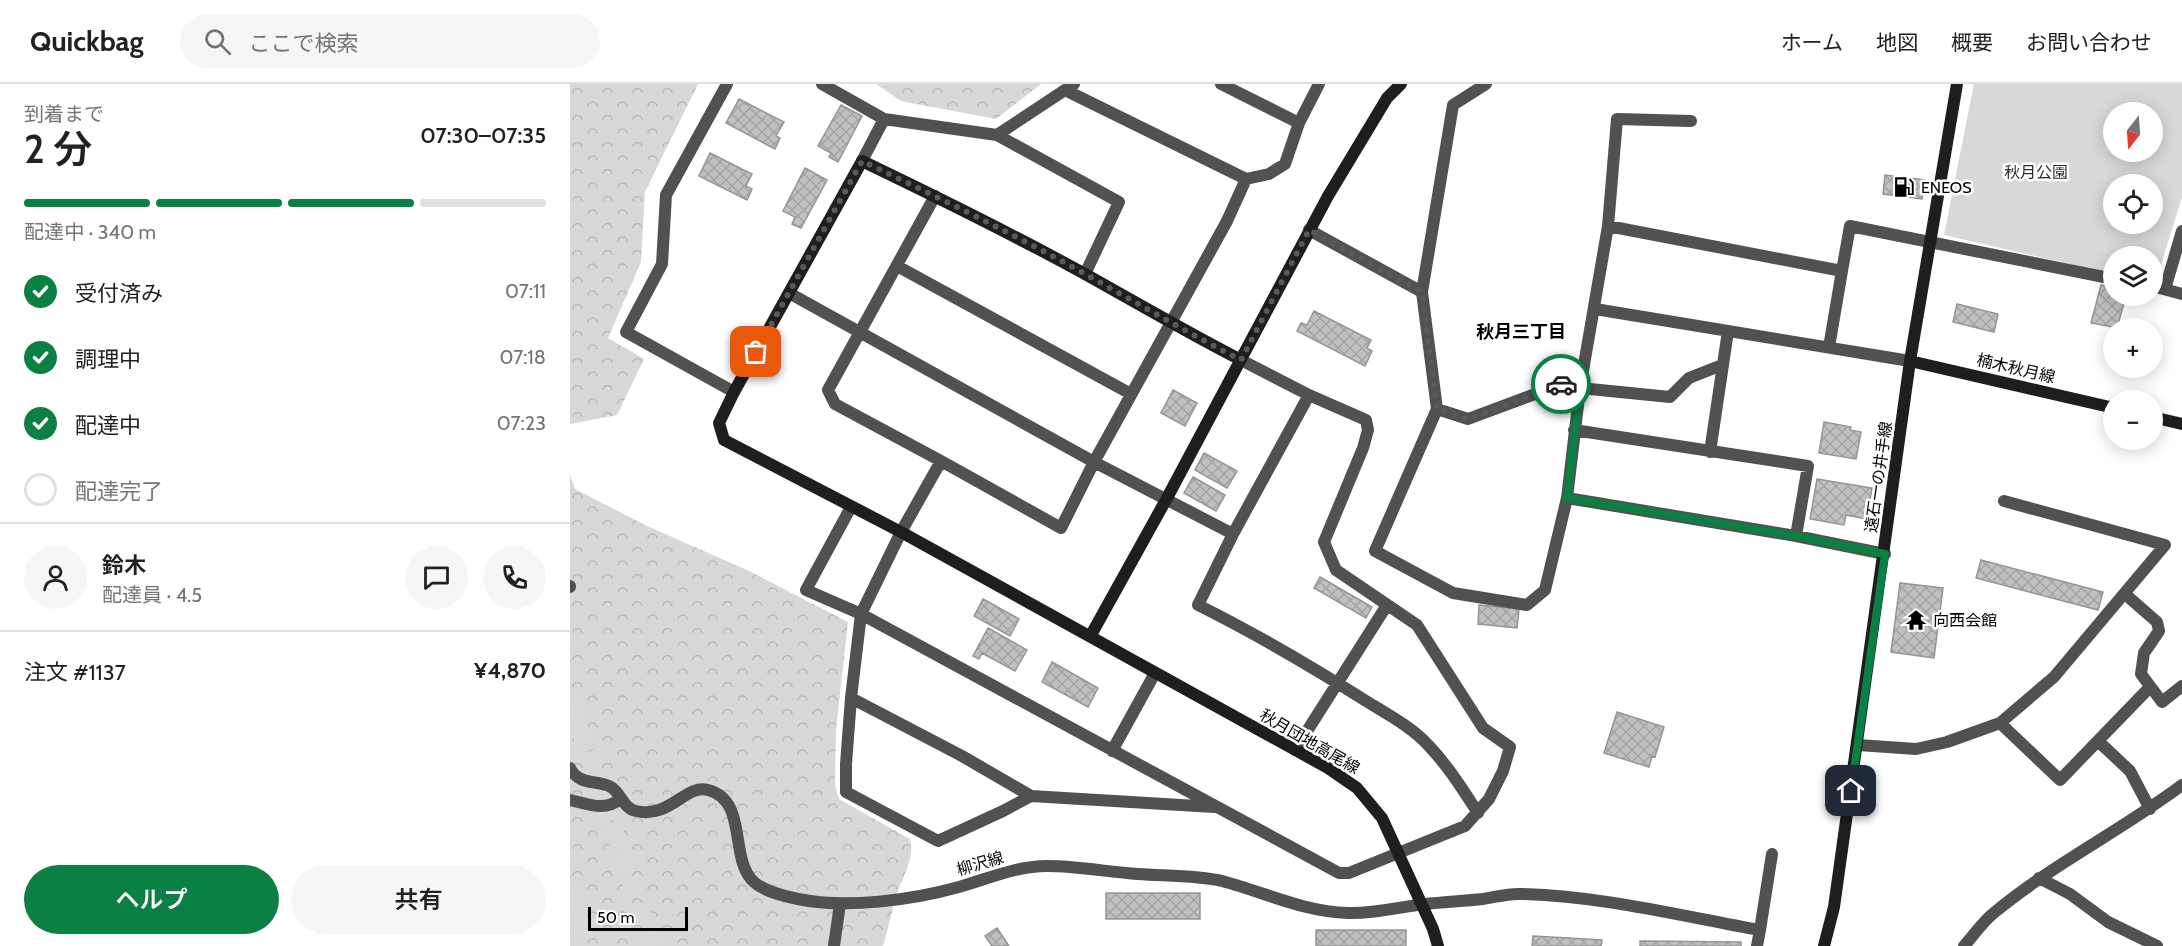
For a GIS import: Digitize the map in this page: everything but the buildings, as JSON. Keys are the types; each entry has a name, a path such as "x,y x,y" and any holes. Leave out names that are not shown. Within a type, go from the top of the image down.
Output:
{"street":[{"path":"727,84 666,195 662,264 626,332 734,392"},
{"path":"822,84 884,119 997,135 1119,202 1085,274"},
{"path":"997,135 1069,87 1246,179 1269,174 1285,164 1299,123 1319,84"},
{"path":"1091,635 1167,498 1309,230 1387,98 1401,84"},
{"path":"1486,84 1453,105 1422,292 1437,409 1375,551 1453,593 1527,605 1545,590 1567,498 1580,388 1608,226 1617,119 1691,121"},
{"name":"遠石一の井手線","path":"1824,946 1834,907 1858,745 1910,361 1957,84"},
{"path":"1227,85 1299,123"},
{"path":"851,507 806,590 861,614 1339,873 1349,873 1465,826 1489,799 1503,771 1510,747 1483,728 1417,624 1336,570 1324,542 1362,448 1368,430 1366,420 1309,395 1170,323 1085,274 862,161 884,119"},
{"name":"秋月団地高尾線","path":"862,161 734,392 719,423 724,440 901,532 1091,635 1155,673 1328,768 1358,788 1382,818 1438,946"},
{"path":"935,196 828,390 835,404 1061,528 1094,462 1227,220 1246,179"},
{"path":"1608,226 1842,271"},
{"path":"1829,347 1850,226 2103,277"},
{"path":"1309,230 1422,292"},
{"path":"2163,278 2182,231"},
{"path":"897,266 1131,394"},
{"path":"2163,289 2182,294"},
{"path":"789,293 1094,462 1233,534"},
{"path":"1595,309 1910,361"},
{"path":"1710,452 1728,331"},
{"name":"楠木秋月線","path":"1910,361 2103,405"},
{"path":"1437,409 1468,419 1562,384 1580,388 1670,397 1689,378 1722,365"},
{"path":"1309,395 1233,534 1198,604 1244,628 1404,725 1428,745 1455,778 1478,813"},
{"path":"2163,420 2182,424"},
{"path":"1574,430 1808,466 1796,536"},
{"path":"941,461 901,532 861,614 851,698 846,792 938,841 1003,812 1031,796"},
{"path":"1567,498 1796,536 1885,554"},
{"path":"1858,745 1916,749 1947,742 2000,723 2054,677 2165,546 2004,501"},
{"path":"2125,594 2157,622 2159,631 2144,653 2141,674 2162,702 2182,686"},
{"path":"1295,750 1387,605"},
{"path":"1112,751 1155,673"},
{"path":"2000,723 2060,780 2150,687"},
{"path":"851,698 962,756 1031,796 1218,807"},
{"path":"2098,741 2130,771 2150,809"},
{"name":"柳沢線","path":"570,768 574,775 586,783 614,788 620,799 630,809 640,812 657,812 668,808 694,791 704,789 717,793 729,805 737,827 742,861 752,880 774,893 799,900 840,904 940,892 1013,871 1045,866 1219,880 1309,909 1347,913 1388,911 1421,904 1519,893 1616,902 1760,930"},
{"path":"1964,946 1993,913 2039,878 2150,809 2182,785"},
{"path":"570,800 604,807 613,805 620,799"},
{"path":"1757,946 1772,854"},
{"path":"2039,878 2070,894 2108,922 2157,946"},
{"path":"834,946 840,904"}],"green space":[{"path":"570,84 698,84 645,192 641,262 608,338 644,359 617,415 570,424"},
{"path":"876,84 1041,84 996,119 901,101"},
{"name":"秋月公園","path":"1974,84 2182,84 2182,197 2163,258 2163,246 2103,246 2103,272 1944,235"},
{"path":"570,475 575,489 645,525 747,570 848,622 836,730 835,786 839,799 910,839 911,846 910,860 897,894 883,946 570,946"}],"tunnel":[{"path":"570,701 653,946"},
{"path":"570,892 588,946"}],"way so far":[{"path":"756,352 862,161 1085,274 1170,323 1241,360 1309,230 1422,292 1437,409 1468,419 1561,384"}],"place":[{"name":"ENEOS","path":"1904,187"},
{"name":"向西会館","path":"1916,620"}],"district":[{"name":"秋月三丁目","path":"1521,332"}],"route":[{"path":"1561,384 1580,388 1567,498 1796,536 1885,554 1851,791"}]}
